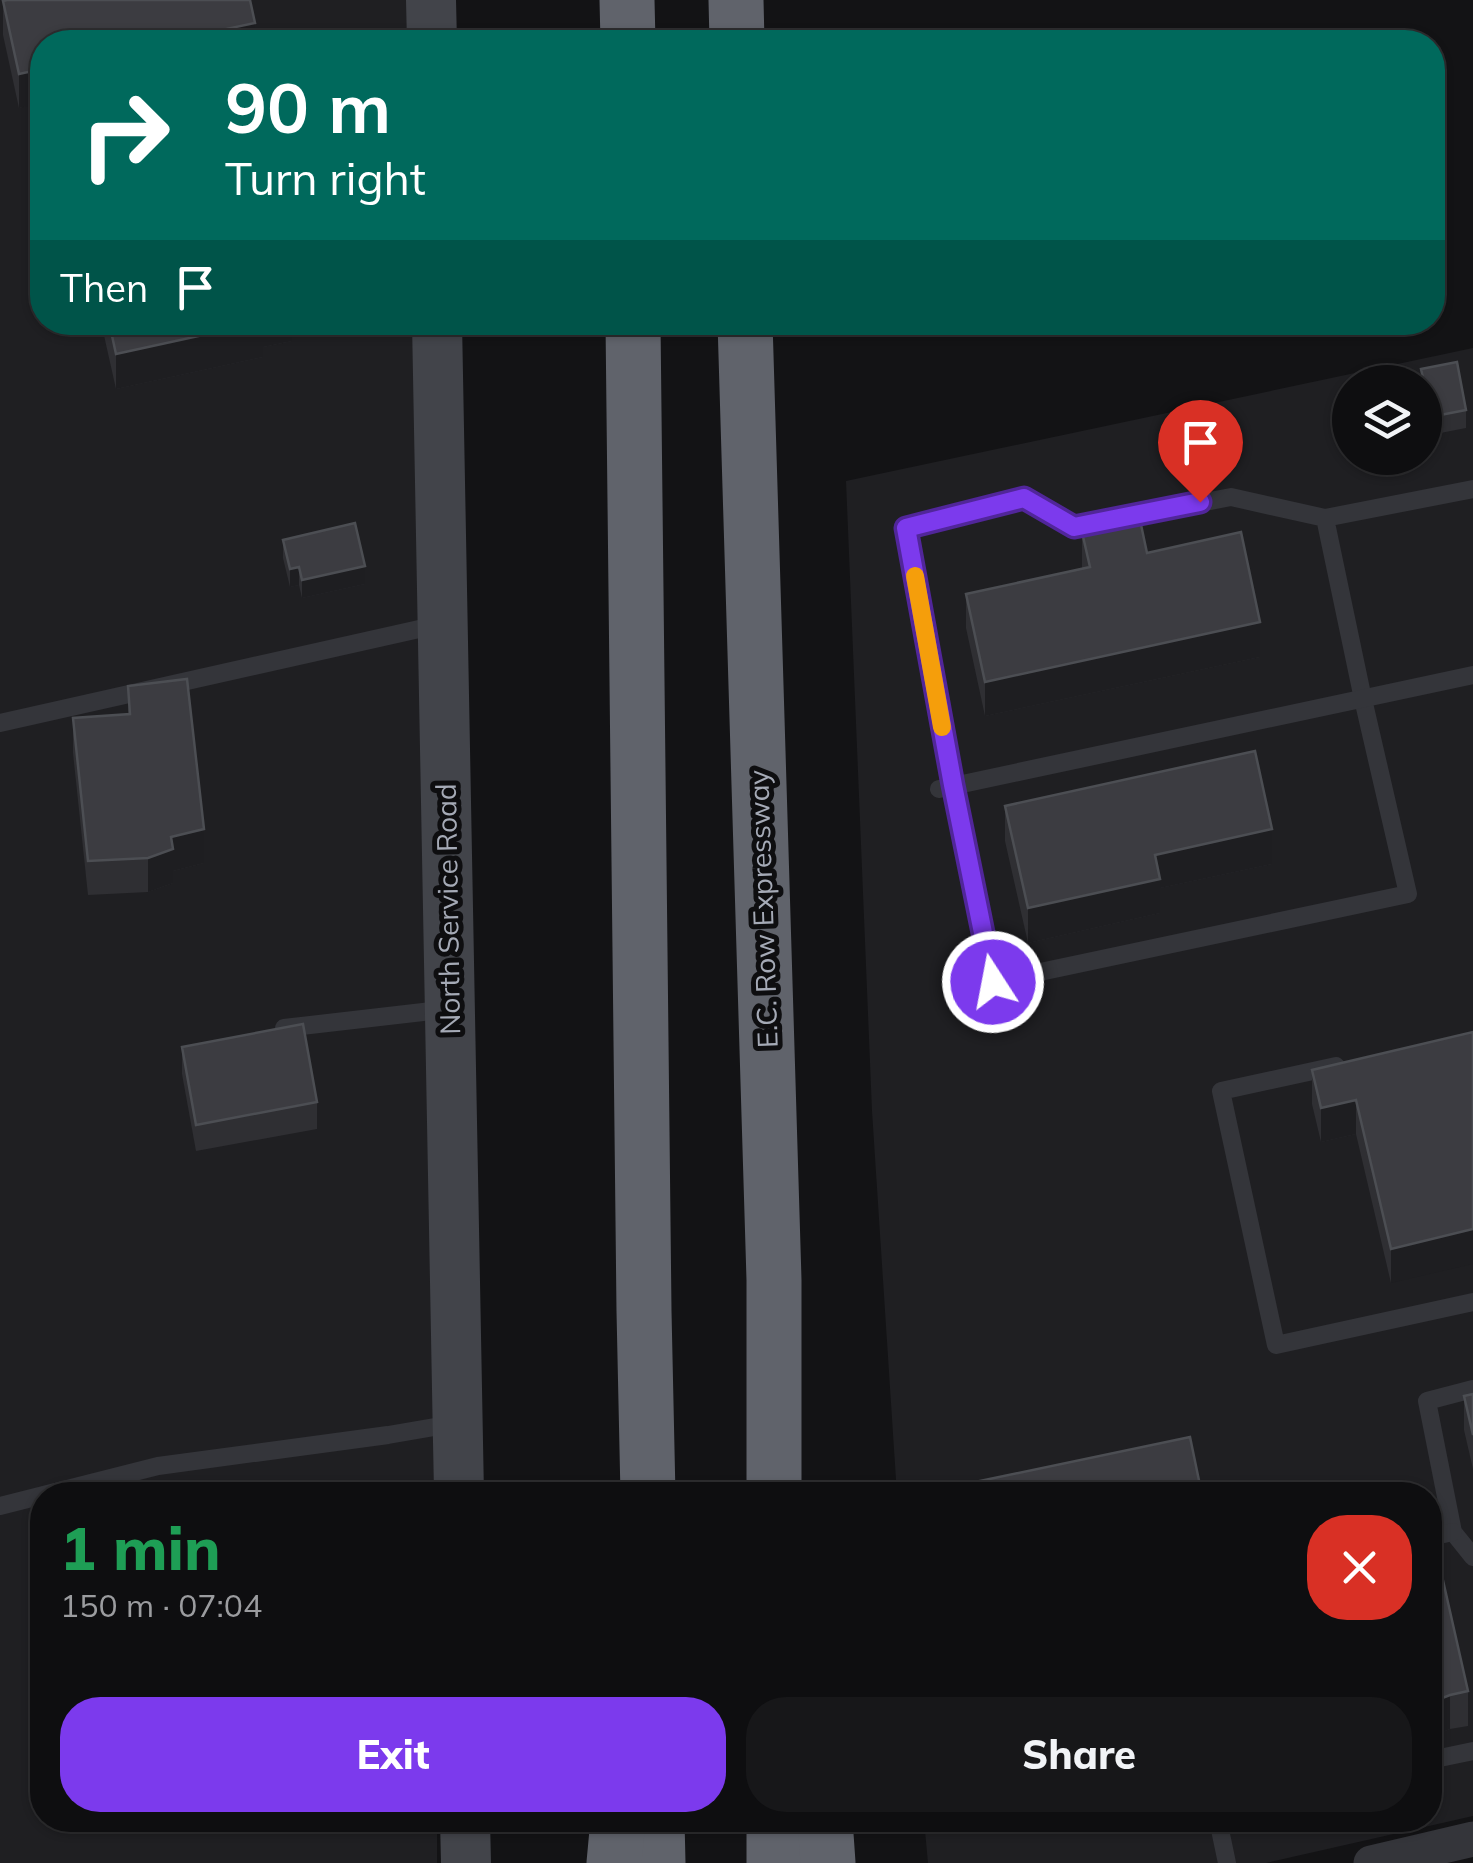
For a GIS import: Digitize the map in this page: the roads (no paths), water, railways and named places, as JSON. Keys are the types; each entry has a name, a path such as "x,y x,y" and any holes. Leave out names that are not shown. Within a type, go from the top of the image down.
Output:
{"highway":[{"path":"627,0 628,30"},
{"path":"736,0 737,30"},
{"path":"633,335 648,1482"},
{"name":"E.C. Row Expressway","path":"745,335 774,1280 774,1482"},
{"path":"774,1280 795,1482"},
{"path":"635,1482 644,1310"},
{"path":"614,1863 617,1832"},
{"path":"657,1832 658,1863"},
{"path":"774,1832 774,1863"},
{"path":"826,1832 828,1863"}],"street":[{"path":"431,0 432,30"},
{"name":"North Service Road","path":"437,335 459,1482"},
{"path":"465,1832 466,1863"},
{"path":"1370,1863 1458,1849"}],"lane":[{"path":"1325,518 1408,894 993,982 946,787 906,528 1024,498 1074,527 1232,496 1325,518 1473,489"},
{"path":"0,723 443,624"},
{"path":"946,787 1473,675"},
{"path":"284,1028 450,1009"},
{"path":"1357,1061 1221,1091 1276,1345 1473,1302"},
{"path":"1473,1389 1427,1400 1454,1532 1473,1557"},
{"path":"95,1482 158,1466 458,1423"},
{"path":"0,1506 30,1498"},
{"path":"1442,1534 1454,1532"},
{"path":"1442,1757 1473,1751"},
{"path":"1221,1832 1227,1863"}]}
